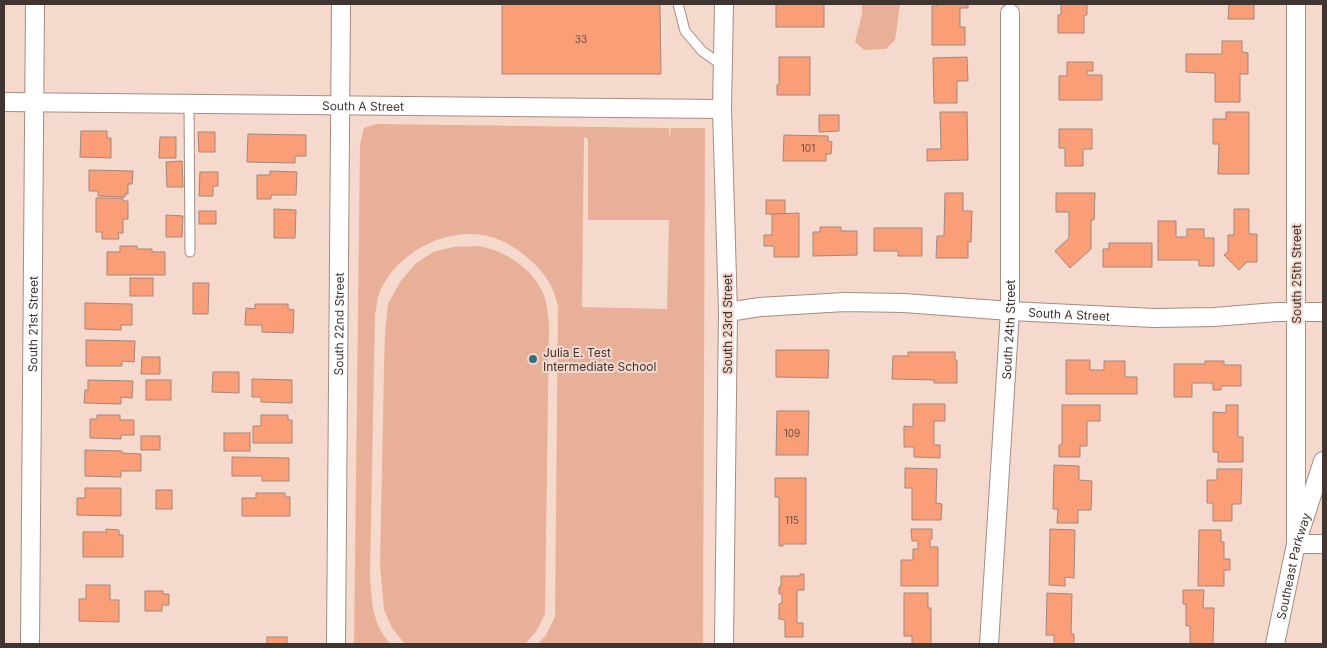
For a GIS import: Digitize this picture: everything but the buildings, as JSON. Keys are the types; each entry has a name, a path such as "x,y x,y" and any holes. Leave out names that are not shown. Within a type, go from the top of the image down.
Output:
{"street":[{"name":"South 21st Street","path":"30,644 34,4"},
{"name":"South 22nd Street","path":"336,644 341,4"},
{"name":"South 23rd Street","path":"724,4 722,109 728,312 724,644"},
{"name":"South 25th Street","path":"1296,4 1296,544"},
{"name":"South 24th Street","path":"989,644 1010,311 1010,13"},
{"name":"South A Street","path":"4,102 722,109"},
{"name":"South A Street","path":"728,312 760,307 845,302 904,302 1010,311 1154,318 1323,312"},
{"name":"Southeast Parkway","path":"1275,644 1296,544 1323,461"},
{"path":"1296,544 1323,544"}],"lane":[{"path":"678,4 685,31 702,51 723,66"},
{"path":"189,103 190,252"}],"shaded area":[{"path":"862,4 900,4 895,40 886,49 864,50 855,42 862,14"},
{"path":"376,124 669,128 669,138 671,128 705,128 703,644 538,644 546,635 555,617 558,307 546,277 523,254 499,240 482,235 467,234 437,240 423,246 410,255 389,276 379,295 375,315 370,576 374,613 380,629 391,644 354,644 360,144 364,128","holes":["584,137 588,139 588,220 669,220 667,309 582,307"]},
{"path":"477,246 506,255 523,267 537,282 544,295 547,307 549,325 545,614 536,632 525,644 405,644 392,628 384,610 380,565 385,333 388,304 400,282 415,264 433,252 453,247"}],"place":[{"name":"Julia E. Test Intermediate School","path":"533,359"}]}
